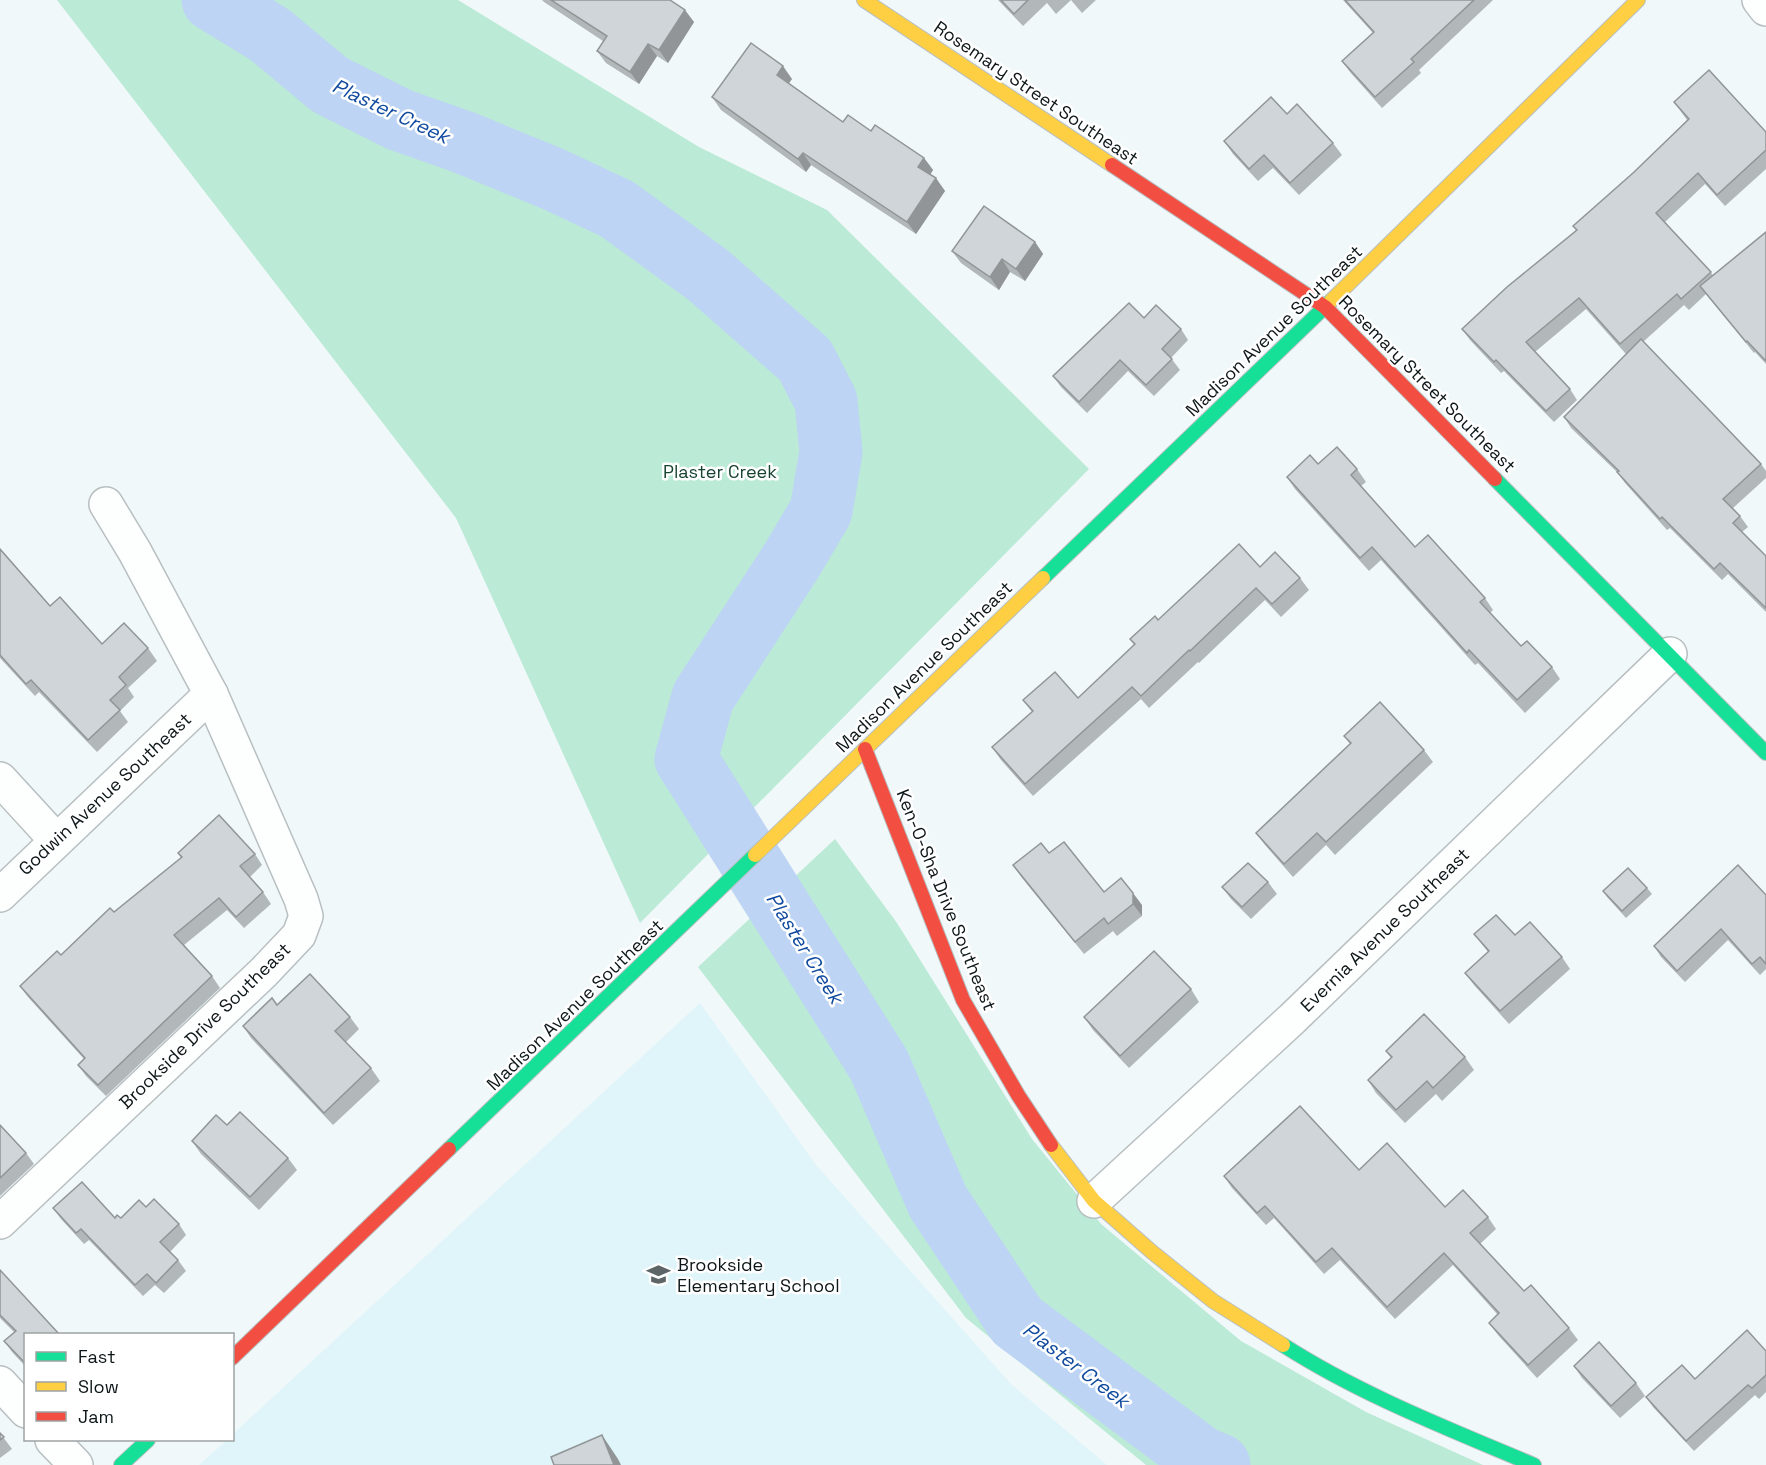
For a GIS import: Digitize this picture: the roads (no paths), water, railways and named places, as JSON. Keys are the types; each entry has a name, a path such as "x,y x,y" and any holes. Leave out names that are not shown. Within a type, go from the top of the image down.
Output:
{"street":[{"name":"Rosemary Street Southeast","path":"864,0 1325,307 1766,753"},
{"name":"Madison Avenue Southeast","path":"234,1356 1325,307 1638,0"},
{"path":"1759,0 1766,9"},
{"name":"Brookside Drive Southeast","path":"0,1222 264,972 299,935 306,916 301,899 211,694 135,552 106,504"},
{"name":"Evernia Avenue Southeast","path":"1094,1201 1300,1011 1670,654"},
{"name":"Godwin Avenue Southeast","path":"0,895 211,694"},
{"name":"Ken-O-Sha Drive Southeast","path":"865,749 963,1000 1018,1095 1053,1148 1094,1201 1213,1301 1314,1365 1419,1416 1534,1465"},
{"path":"0,779 56,840"},
{"path":"0,1383 24,1409"},
{"path":"53,1441 76,1465"},
{"path":"121,1465 147,1441"}],"waterway":[{"name":"Plaster Creek","path":"213,0 270,35 330,85 400,120 463,142 553,179 617,209 708,275 805,360 826,401 831,452 821,511 703,697 686,759 879,1065 938,1202 1017,1321 1202,1458 1219,1465"}],"place":[{"name":"Brookside Elementary School","path":"659,1275"}]}
